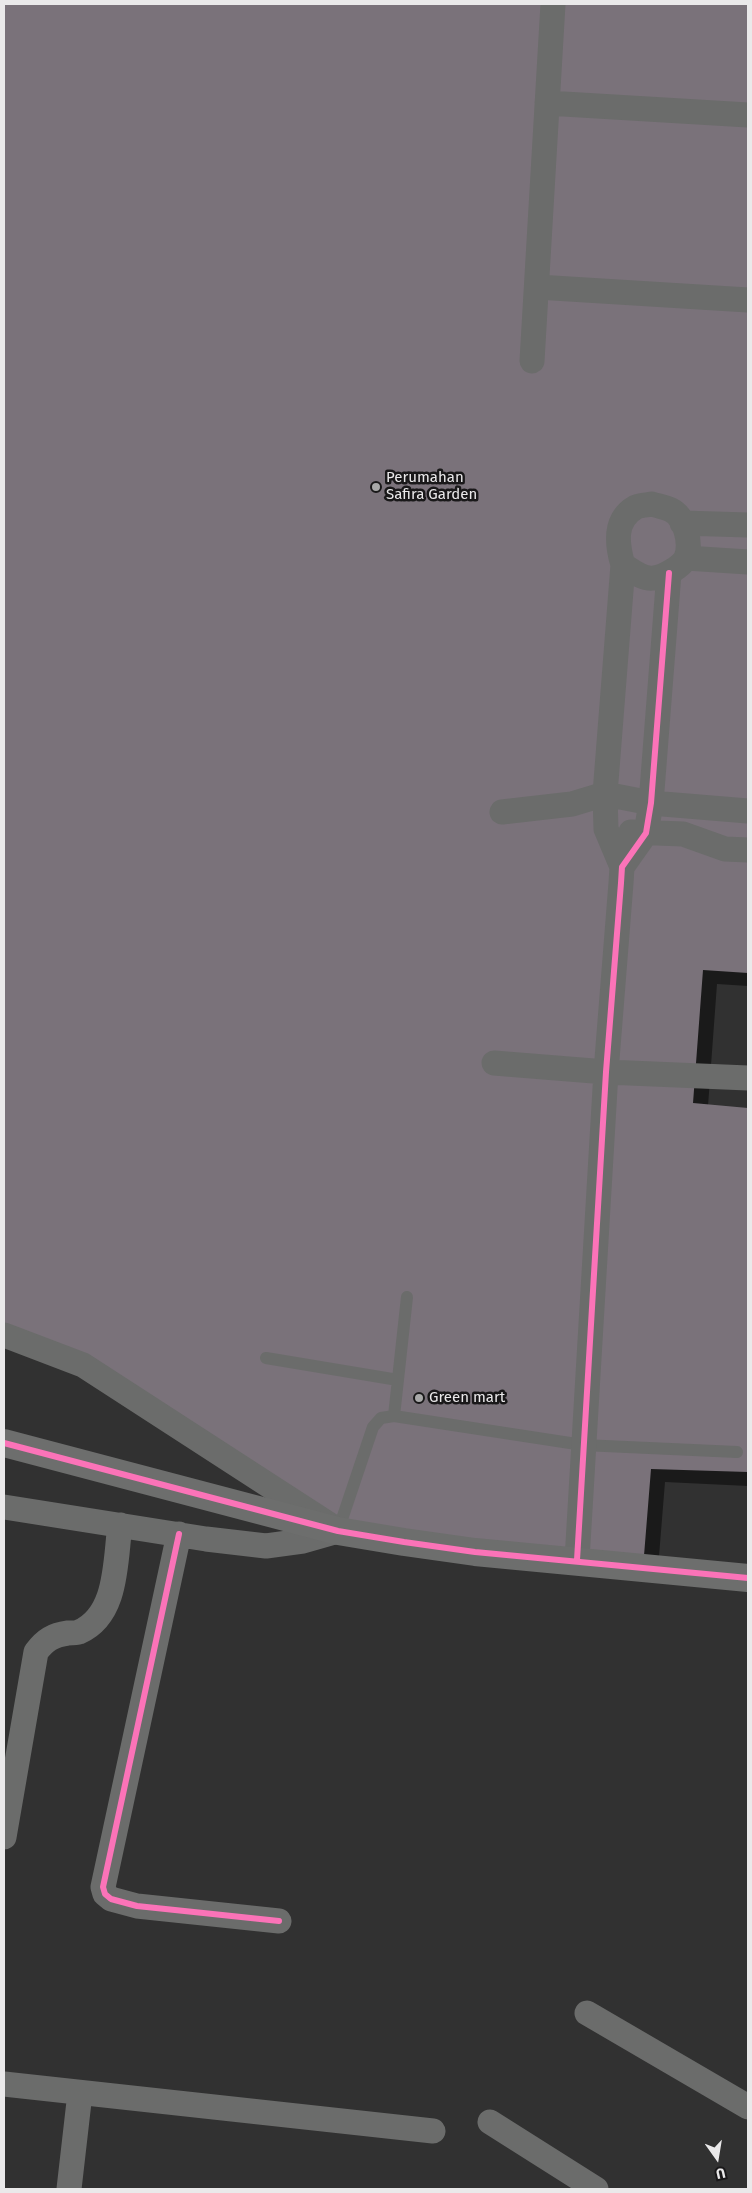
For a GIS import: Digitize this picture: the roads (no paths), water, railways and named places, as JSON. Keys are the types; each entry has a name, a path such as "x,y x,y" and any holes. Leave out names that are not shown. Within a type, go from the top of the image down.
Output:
{"street":[{"path":"532,361 553,4"},
{"path":"547,103 748,115"},
{"path":"536,287 748,300"},
{"path":"576,1560 606,1072 622,867 606,829 605,794 623,565 617,533 626,516 636,508 652,504 672,510 682,523 689,539 677,566 646,834 622,867"},
{"path":"682,523 748,525"},
{"path":"623,565 638,575 653,579 677,566 748,562"},
{"path":"502,812 572,804 605,794 651,803 748,811"},
{"path":"572,804 606,829 646,834 683,834 725,848 748,850"},
{"path":"494,1063 606,1072 748,1078"},
{"path":"4,1335 83,1366 338,1531"},
{"path":"4,1443 338,1531 475,1552 576,1560 748,1578"},
{"path":"4,1507 206,1539 266,1546 304,1541 338,1531"},
{"path":"4,1837 36,1652 44,1640 59,1634 79,1632 100,1617 110,1598 120,1525"},
{"path":"179,1534 103,1887 105,1894 111,1899 138,1906 279,1921"},
{"path":"587,2014 748,2107"},
{"path":"4,2084 433,2131"},
{"path":"69,2189 80,2093"},
{"path":"490,2122 596,2189"}],"lane":[{"path":"394,1416 407,1297"},
{"path":"266,1358 398,1380"},
{"path":"338,1531 373,1427 377,1420 381,1418 394,1416 583,1445 738,1452"}],"place":[{"name":"Perumahan Safira Garden","path":"376,487"},
{"name":"Green mart","path":"419,1398"}]}
